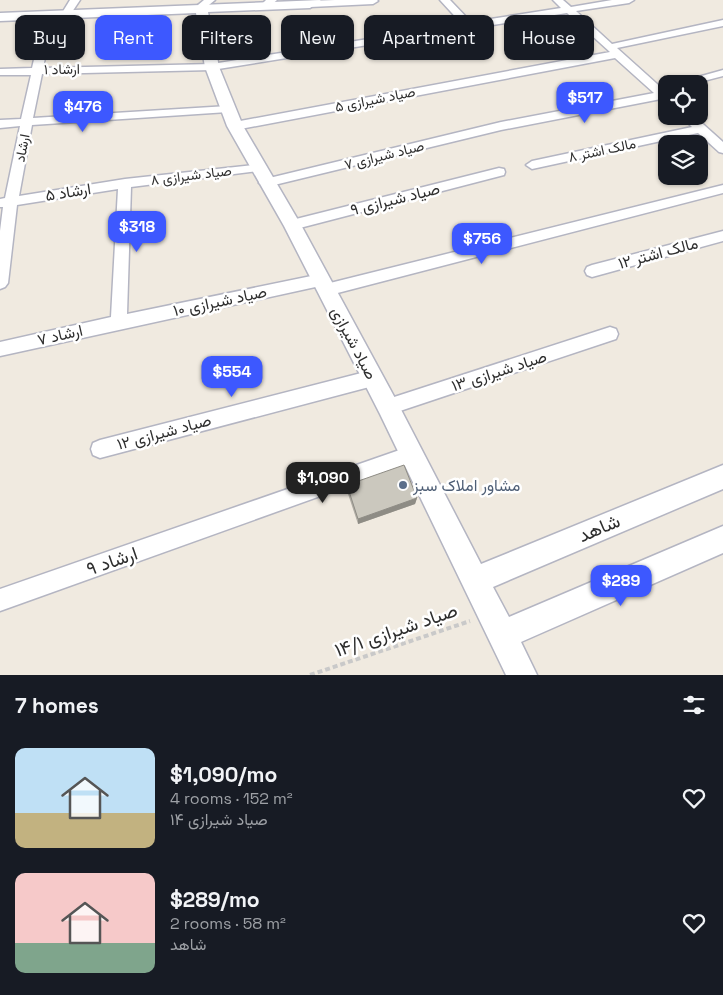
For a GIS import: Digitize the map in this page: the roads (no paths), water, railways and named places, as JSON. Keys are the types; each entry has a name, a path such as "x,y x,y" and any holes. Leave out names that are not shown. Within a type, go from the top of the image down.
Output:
{"street":[{"path":"67,13 75,0"},
{"path":"445,0 459,15"},
{"path":"558,0 658,88"},
{"name":"ارشاد ۱","path":"494,22 624,0"},
{"path":"48,15 205,4 374,1"},
{"name":"صیاد شیرازی","path":"205,4 212,67 231,118 292,225 373,378 522,675"},
{"path":"0,17 15,16"},
{"path":"610,46 723,23"},
{"name":"ارشاد ۱","path":"0,72 212,67 364,43"},
{"name":"صیاد شیرازی ۵","path":"0,124 137,117 231,118 618,54"},
{"name":"ارشاد","path":"0,283 6,202 27,122 38,60"},
{"path":"708,77 723,73"},
{"path":"501,126 658,93"},
{"path":"697,125 723,149"},
{"name":"صیاد شیرازی ۷","path":"262,175 501,126"},
{"name":"مالک اشتر ۸","path":"532,165 700,128"},
{"name":"صیاد شیرازی ۹","path":"292,225 499,172"},
{"name":"صیاد شیرازی ۸","path":"125,183 262,175"},
{"path":"119,322 125,183"},
{"name":"ارشاد ۵","path":"6,202 125,183"},
{"name":"صیاد شیرازی ۱۰","path":"119,322 324,285 723,190"},
{"name":"مالک اشتر ۱۲","path":"592,271 723,236"},
{"name":"ارشاد ۷","path":"0,349 119,322"},
{"name":"صیاد شیرازی ۱۳","path":"388,407 610,334"},
{"name":"صیاد شیرازی ۱۲","path":"100,449 373,378"},
{"name":"ارشاد ۹","path":"0,600 411,455"},
{"name":"شاهد","path":"475,580 723,476"},
{"path":"497,624 723,538"}],"place":[{"name":"مشاور املاک سبز","path":"403,485"}]}
